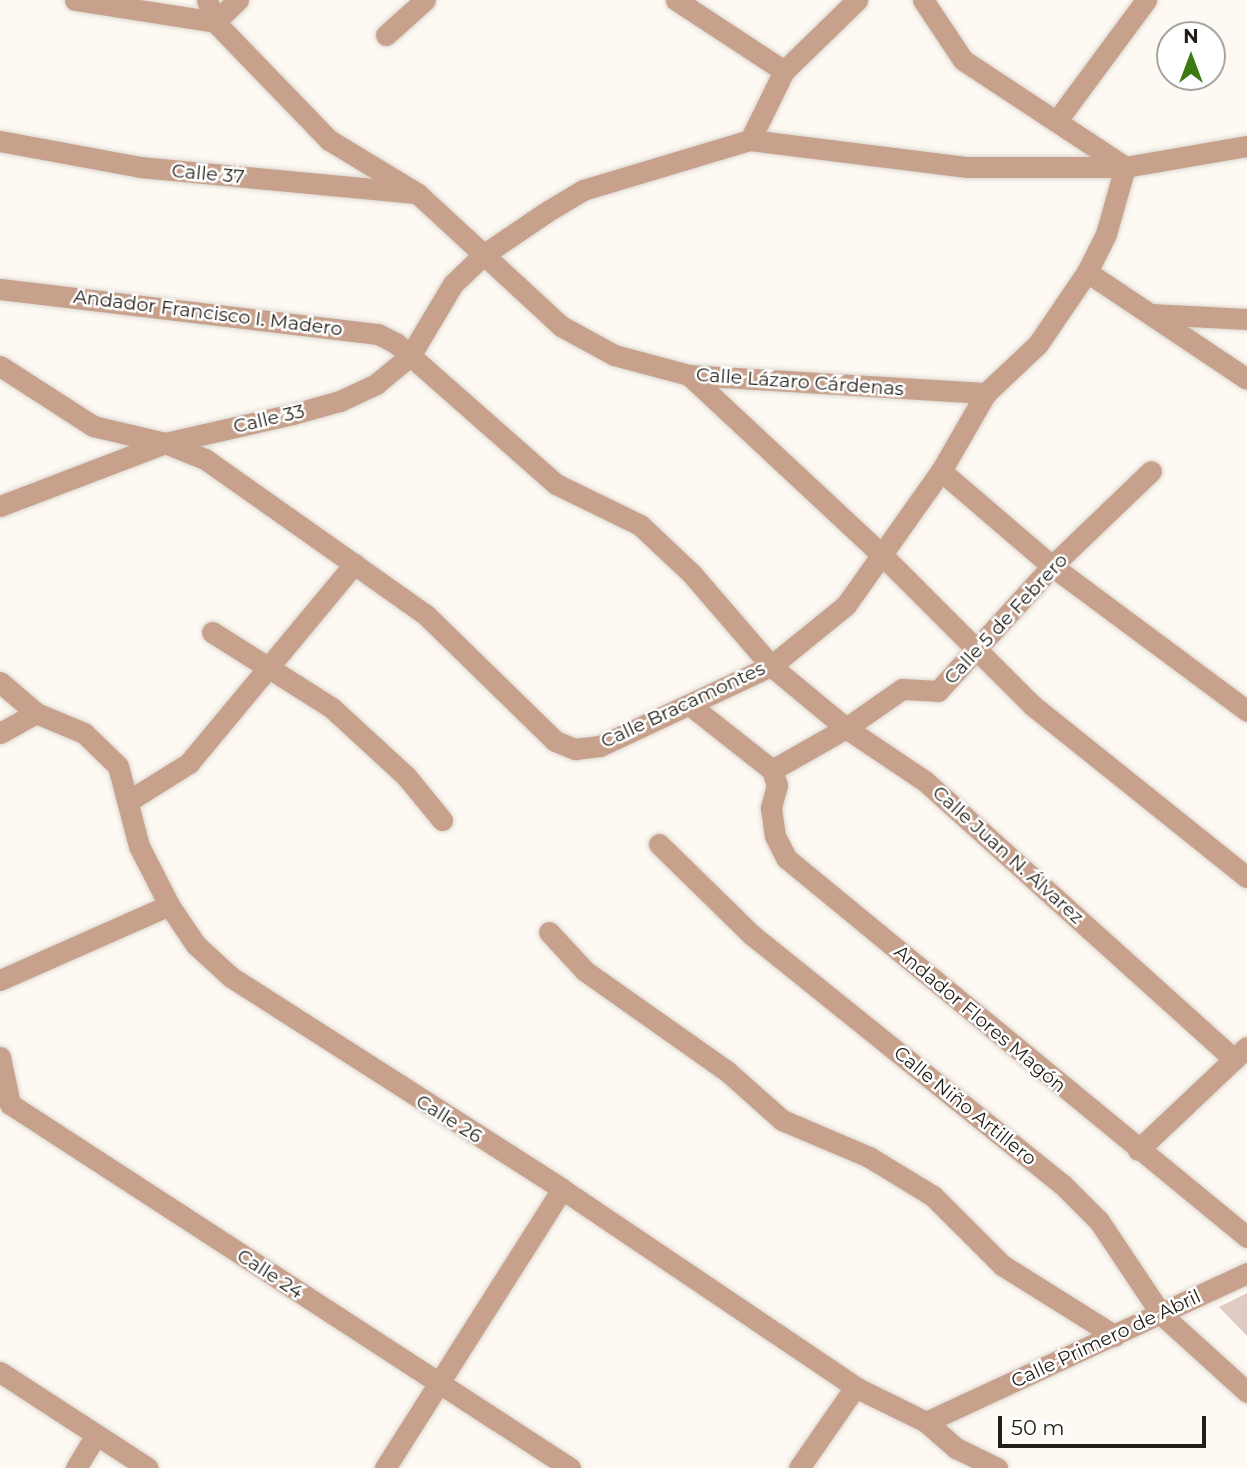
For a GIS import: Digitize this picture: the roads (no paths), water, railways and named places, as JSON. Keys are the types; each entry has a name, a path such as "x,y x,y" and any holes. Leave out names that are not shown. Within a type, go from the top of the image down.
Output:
{"street":[{"path":"75,0 215,22"},
{"path":"207,0 215,22"},
{"path":"215,22 238,0"},
{"path":"386,35 425,0"},
{"path":"677,0 784,71"},
{"path":"857,0 784,71 750,140 967,167 1125,167 1247,146"},
{"path":"1058,119 1146,0"},
{"path":"934,6 963,60 1058,119 1125,167"},
{"name":"Calle Lázaro Cárdenas","path":"215,22 329,140 418,194 461,229 483,255 561,326 614,355 690,375 986,393"},
{"name":"Calle 33","path":"0,506 164,443 340,401 376,384 410,355 453,284 483,255 583,190 750,140"},
{"name":"Calle 37","path":"0,141 140,167 418,194"},
{"name":"Calle Bracamontes","path":"0,366 93,426 164,443 205,460 426,615 555,741 575,749 600,746 691,706 771,666 846,605 942,471 986,393 1038,344 1087,272 1106,234 1125,167"},
{"path":"1087,272 1247,379"},
{"name":"Andador Francisco I. Madero","path":"0,289 378,334 410,355 556,484 640,525 692,574 771,666"},
{"path":"1148,314 1247,319"},
{"path":"690,375 883,556 972,649 1032,705 1247,877"},
{"path":"942,471 1052,566 1247,711"},
{"name":"Calle 5 de Febrero","path":"772,770 846,728 908,686 927,694 938,691 972,649 1052,566 1151,471"},
{"path":"130,800 189,763 354,564"},
{"path":"212,632 332,708 406,776 442,820"},
{"name":"Calle Juan N. Álvarez","path":"771,666 846,728 925,781 1241,1053"},
{"name":"Calle 26","path":"0,682 36,713 84,733 118,766 130,800 139,846 169,905 195,945 231,977 562,1189 855,1387 926,1422 956,1448 997,1468"},
{"path":"691,706 772,770"},
{"path":"0,733 36,713"},
{"name":"Andador Flores Magón","path":"772,770 777,785 771,808 775,836 786,858 1247,1237"},
{"name":"Calle Niño Artillero","path":"659,844 752,935 1062,1184 1099,1222 1161,1314 1247,1392"},
{"path":"0,980 169,905"},
{"path":"550,932 602,984 728,1072 782,1120 869,1157 933,1196 1002,1265 1115,1336"},
{"path":"1138,1150 1241,1053"},
{"name":"Calle 24","path":"0,1058 5,1112 570,1468"},
{"path":"385,1468 435,1383 562,1189"},
{"name":"Calle Primero de Abril","path":"926,1422 1247,1273"},
{"path":"0,1372 148,1468"},
{"path":"799,1468 855,1387"},
{"path":"76,1468 96,1435"}]}
